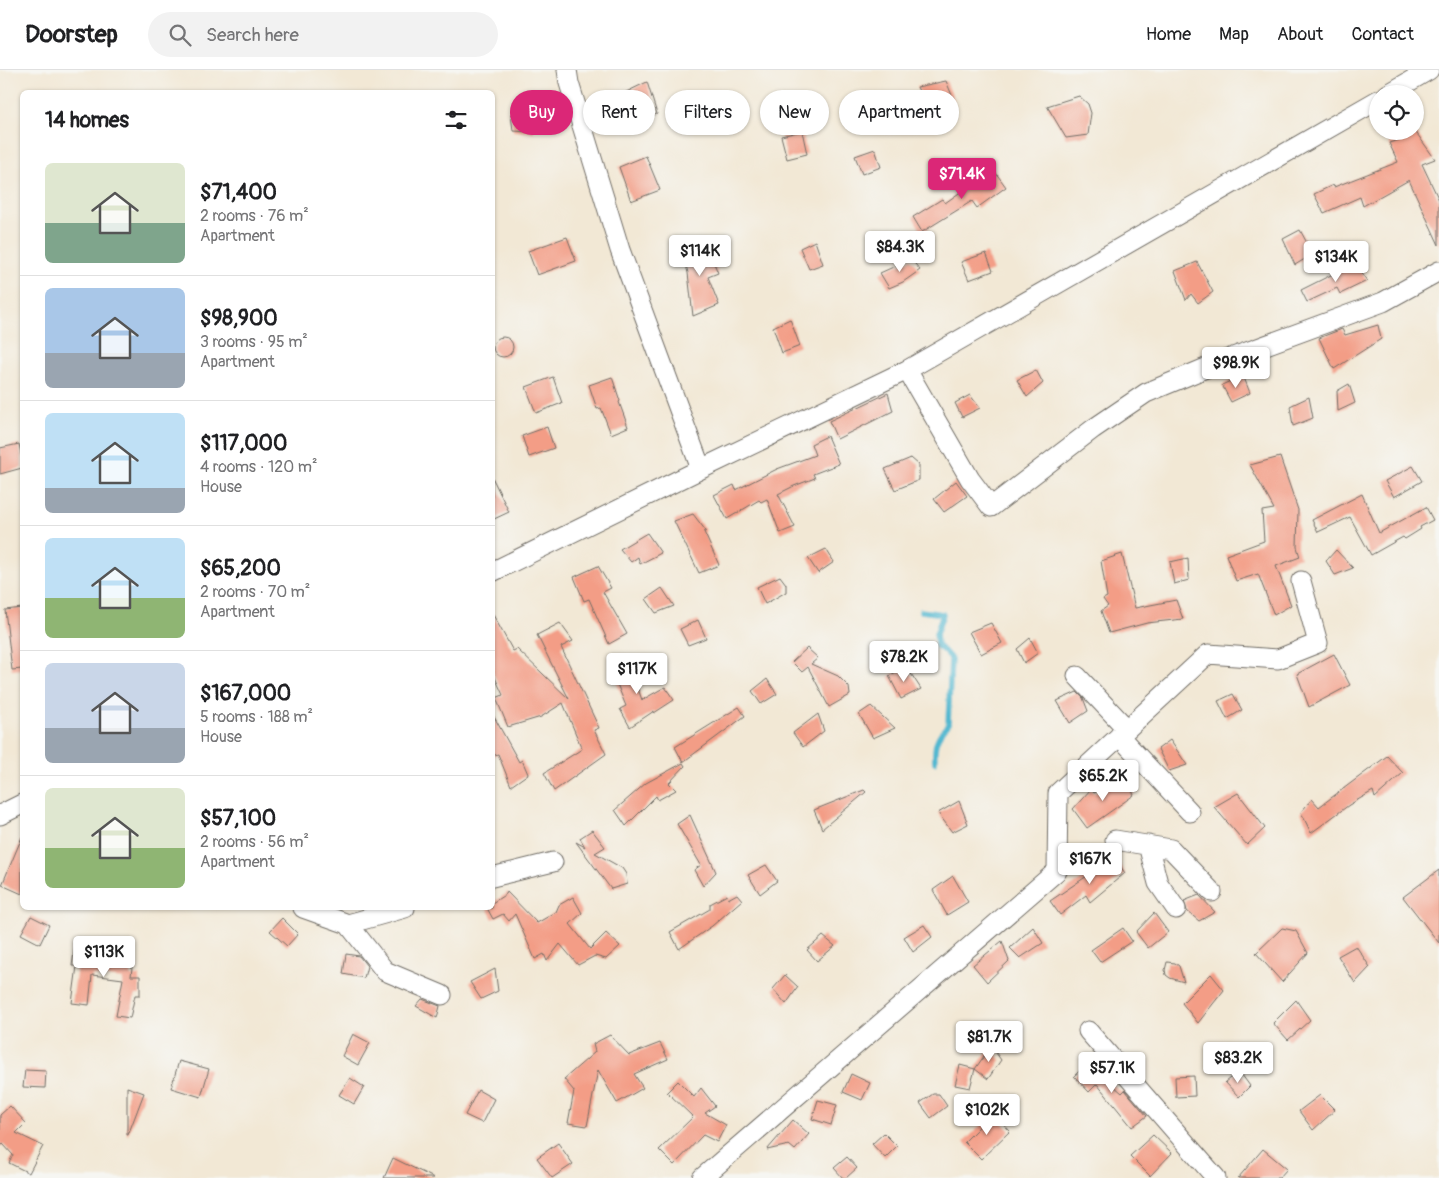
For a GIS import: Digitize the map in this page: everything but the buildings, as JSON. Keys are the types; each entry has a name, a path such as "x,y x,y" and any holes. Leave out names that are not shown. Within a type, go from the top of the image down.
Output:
{"street":[{"path":"567,70 569,83 620,250 702,469"},
{"path":"1403,85 1429,70"},
{"path":"495,571 907,370 1369,105"},
{"path":"907,370 970,479 992,508 1093,429 1146,393 1234,357 1383,302 1439,271"},
{"path":"702,1178 1057,871 1058,793 1208,654 1278,660 1318,642 1300,581"},
{"path":"1077,676 1190,812"},
{"path":"0,815 20,805"},
{"path":"1115,840 1171,849 1212,892"},
{"path":"1148,845 1158,883 1176,909"},
{"path":"495,876 553,862"},
{"path":"309,910 348,924 385,971 442,995"},
{"path":"348,924 398,910"},
{"path":"1088,1030 1216,1178"}],"waterway":[{"path":"921,611 943,614 936,634 937,646 951,659 948,725 941,733 937,742 935,762"}]}
